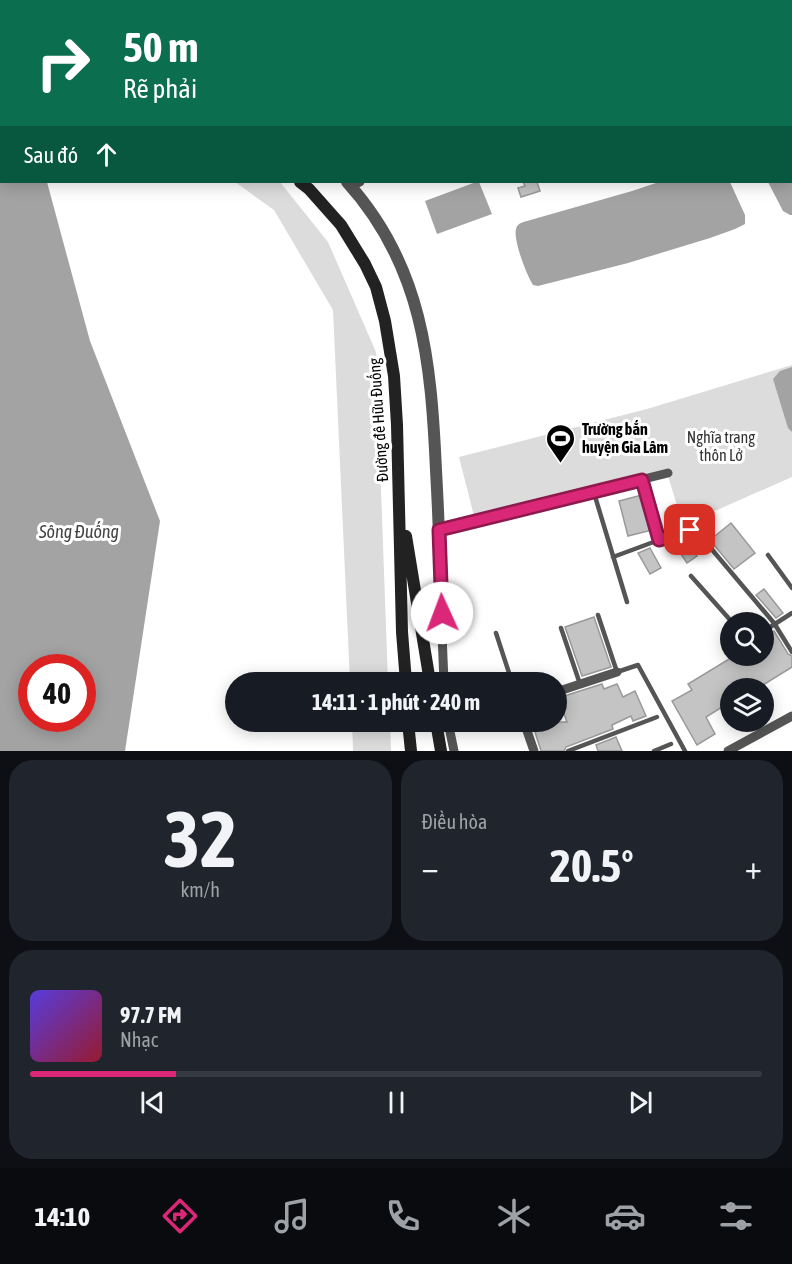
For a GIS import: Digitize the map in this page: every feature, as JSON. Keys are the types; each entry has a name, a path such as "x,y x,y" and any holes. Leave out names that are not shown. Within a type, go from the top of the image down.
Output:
{"main road":[{"name":"Đường đê Hữu Đuống","path":"301,183 341,225 365,264 376,287 385,321 394,376 405,672"},
{"path":"400,500 428,672"},
{"path":"409,732 411,751"},
{"path":"438,732 441,751"}],"street":[{"path":"353,183 390,242 405,273 417,309 426,348 433,406 444,672"},
{"path":"439,530 668,473"},
{"path":"567,688 617,672"},
{"path":"728,751 792,716"},
{"path":"450,732 454,751"},
{"path":"527,732 534,751"}],"lane":[{"path":"642,480 659,540"},
{"path":"594,493 627,602"},
{"path":"613,557 690,530 698,533 764,612"},
{"path":"768,555 792,588"},
{"path":"691,576 723,612"},
{"path":"792,613 774,624 792,652"},
{"path":"598,615 617,672 638,665 685,751"},
{"path":"561,628 580,684"},
{"path":"496,633 509,672"},
{"path":"568,751 657,717"},
{"path":"654,751 671,744"}],"green space":[{"path":"236,183 281,183 328,242 376,352 388,672 350,672 333,310 274,210"},
{"name":"Nghĩa trang thôn Lở","path":"792,365 792,477 683,525 668,476 475,520 459,457 647,409"},
{"path":"352,732 390,732 391,751 353,751"}],"water":[{"name":"Sông Đuống","path":"0,183 47,183 90,341 160,521 125,751 0,751"},
{"path":"473,183 479,183 492,214 437,234 425,201"},
{"path":"656,183 730,183 745,215 745,224 710,238 628,263 538,286 533,285 518,249 516,229 519,225"},
{"path":"769,183 792,183 792,215 783,211"},
{"path":"792,367 792,432 788,428 773,379 780,371"}],"building":[{"path":"524,183 537,183 540,191 521,197 518,188 525,186"},
{"path":"642,495 652,530 628,536 619,501"},
{"path":"731,523 755,553 734,569 710,540"},
{"path":"685,537 697,556 687,563 674,544"},
{"path":"650,548 661,568 650,574 638,553"},
{"path":"764,589 783,613 776,618 774,612 771,612 756,595"},
{"path":"594,617 611,667 582,676 565,627"},
{"path":"774,631 788,654 792,656 792,667 774,678 720,678 720,708 706,717 715,734 697,745 672,701 692,690 688,684 720,665 774,666"},
{"path":"602,684 604,689 617,684 623,697 635,691 646,716 633,721 631,716 612,725 613,729 566,747 564,751 541,751 535,732 567,732 567,695"},
{"path":"616,737 622,751 598,751 596,745"}],"place":[{"name":"Trường bắn huyện Gia Lâm","path":"561,464"}],"route":[{"path":"442,613 439,530 642,480 659,540 690,530"}]}
